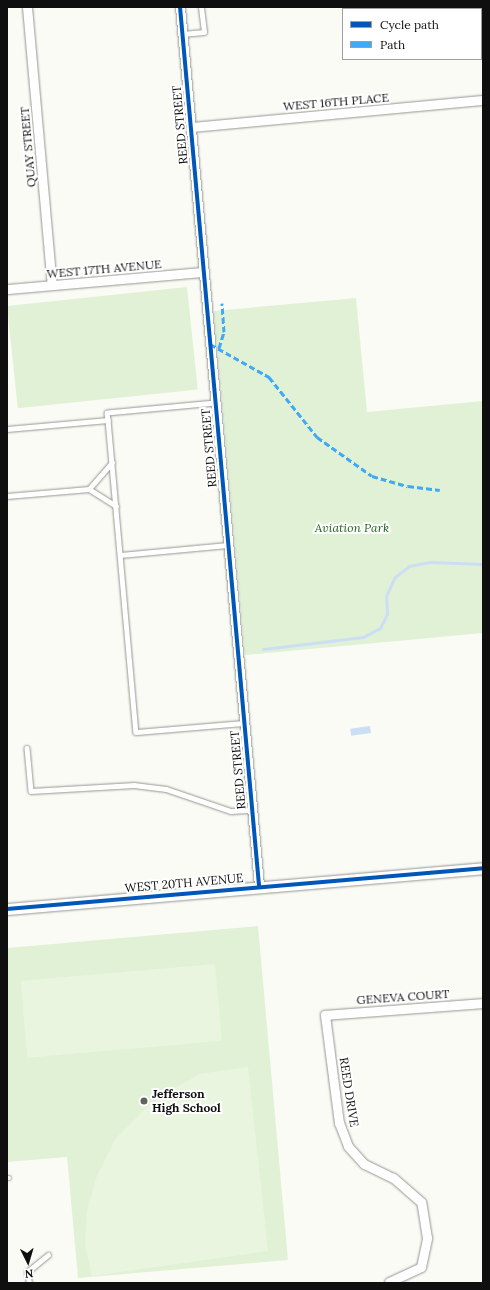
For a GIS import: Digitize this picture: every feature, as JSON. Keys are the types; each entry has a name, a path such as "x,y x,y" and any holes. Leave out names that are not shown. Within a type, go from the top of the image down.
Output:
{"street":[{"name":"QUAY STREET","path":"27,7 52,285"},
{"name":"REED STREET","path":"180,7 259,886"},
{"name":"WEST 16TH PLACE","path":"191,128 483,100"},
{"name":"WEST 17TH AVENUE","path":"7,290 203,272"},
{"name":"WEST 20TH AVENUE","path":"7,909 259,886 483,868"},
{"name":"GENEVA COURT","path":"325,1015 483,1003"},
{"name":"REED DRIVE","path":"325,1015 339,1123 348,1146 364,1164 393,1178 420,1202 427,1238 422,1267 389,1282"}],"lane":[{"path":"182,34 204,32 201,7"},
{"path":"215,403 107,413 136,732 244,723"},
{"path":"7,430 108,420"},
{"path":"89,489 112,463"},
{"path":"7,496 89,489 116,506"},
{"path":"120,556 228,545"},
{"path":"27,748 31,791 134,785 166,789 231,811 252,810"},
{"path":"29,1283 27,1272 48,1255"}],"green space":[{"path":"187,287 198,389 18,408 7,306"},
{"name":"Aviation Park","path":"356,298 367,412 483,401 483,633 245,655 214,311"},
{"name":"Jefferson High School","path":"258,926 288,1260 78,1278 67,1157 7,1162 7,948"},
{"path":"215,964 222,1041 27,1058 21,981"},
{"path":"248,1067 268,1251 92,1276 85,1245 87,1211 97,1176 116,1138 145,1109 175,1088 200,1074"}],"water":[{"path":"370,726 371,733 351,736 350,729"}],"waterway":[{"path":"263,649 363,637 380,628 387,614 386,596 395,577 409,566 430,562 483,564"}],"marked path":[{"path":"219,348 224,332 222,303"},
{"path":"210,344 269,377 317,437 372,476 408,486 440,490"}],"cycle path":[{"path":"180,7 259,886"},
{"path":"7,909 483,868"}],"place":[{"name":"Jefferson High School","path":"144,1101"}]}
